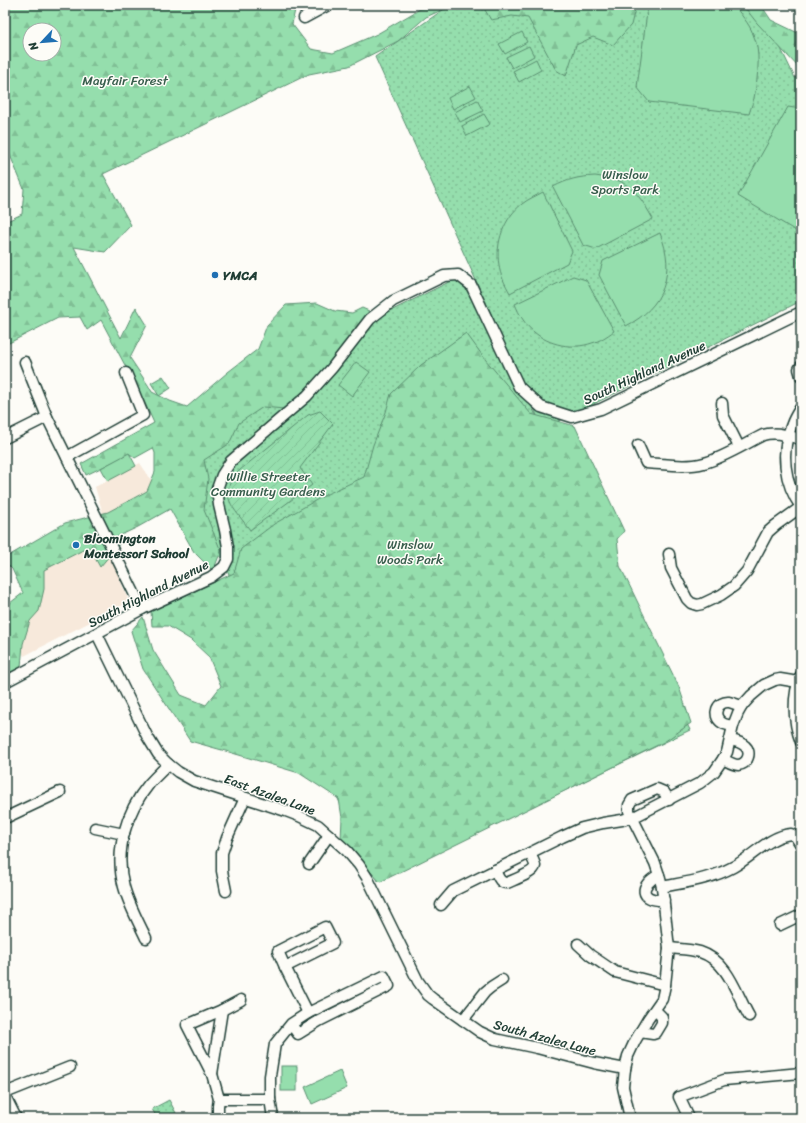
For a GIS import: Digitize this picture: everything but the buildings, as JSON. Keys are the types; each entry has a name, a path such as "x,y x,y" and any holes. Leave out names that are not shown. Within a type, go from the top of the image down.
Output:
{"street":[{"path":"304,18 328,5"},
{"name":"South Highland Avenue","path":"5,682 142,609 210,577 224,567 228,560 228,547 217,489 222,475 231,461 307,396 332,368 370,319 392,301 444,276 458,275 471,285 519,387 541,407 572,417 601,409 801,312"},
{"path":"25,362 47,417 142,609"},
{"path":"801,366 799,369 801,376"},
{"path":"67,457 142,415 126,373"},
{"path":"722,403 723,415 739,447"},
{"path":"669,554 671,568 687,599 697,606 721,595 734,586 747,571 768,532 801,507 795,499 788,479 785,455 792,423 801,407"},
{"path":"5,438 47,417"},
{"path":"638,445 646,463 685,465 704,463 716,459 769,433 801,439"},
{"name":"East Azalea Lane","path":"97,634 147,736 158,754 168,764 186,777 299,816 318,825 353,857 368,879 418,982 428,995 463,1020"},
{"path":"441,905 453,891 562,837 582,828 622,820 644,813 707,778 714,772 727,752 733,726 742,706 757,690 771,682 780,679 799,678 795,720 801,742"},
{"path":"733,726 720,721 716,714 718,708 723,703 729,702 742,706"},
{"path":"723,759 739,765 748,758 748,750 746,746 730,740"},
{"path":"146,938 132,910 124,887 121,857 124,834 129,818 137,801 149,784 168,764"},
{"path":"630,1118 623,1087 625,1069 628,1056 640,1032 662,999 669,948 664,900 659,874 629,808 630,802 659,789 664,792 669,800"},
{"path":"5,818 60,792"},
{"path":"226,891 222,871 222,853 245,798"},
{"path":"95,828 124,834"},
{"path":"662,887 698,880 719,873 741,862 769,842 781,836 791,834 796,837 801,845"},
{"path":"309,864 329,835"},
{"path":"495,870 499,879 504,884 531,872 535,866 530,853"},
{"path":"659,874 647,883 645,886 645,891 646,894 653,899 664,900"},
{"path":"780,926 801,915"},
{"path":"285,967 333,943 325,927 278,951 285,967 308,1013"},
{"path":"578,944 590,955 615,972 665,985"},
{"path":"669,948 700,952 711,958 722,967 731,980 749,1016"},
{"path":"273,1118 270,1099 270,1076 275,1044 291,1024 308,1013 384,976 389,986 319,1021 298,1034 291,1024"},
{"path":"463,1020 485,992 502,980"},
{"path":"218,1118 219,1099 212,1074 187,1025 241,1000"},
{"path":"212,1074 222,1010"},
{"path":"640,1032 656,1033 662,1023 662,1017 655,1010"},
{"name":"South Azalea Lane","path":"463,1020 480,1032 500,1040 625,1069"},
{"path":"16,1118 5,1095 70,1067"},
{"path":"689,1118 679,1097 724,1080 801,1073"},
{"path":"219,1099 270,1099"}],"shaded area":[{"name":"Bloomington Montessori School","path":"140,463 154,484 142,499 99,527 129,602 24,656 5,618 5,606 28,593 20,576 103,514 95,487"}],"green space":[{"name":"Mayfair Forest","path":"5,5 296,5 292,24 311,49 333,53 377,34 427,5 453,5 426,17 398,41 349,66 309,74 103,174 131,225 105,252 74,247 121,338 136,307 147,325 130,358 152,392 187,407 258,349 267,325 286,305 317,303 335,311 352,313 362,308 369,311 325,371 284,409 263,407 239,423 229,444 204,460 208,479 204,510 221,551 213,571 194,552 170,509 117,537 120,543 100,567 89,547 44,570 44,589 39,611 30,621 23,644 21,667 5,675 5,623 10,603 23,593 12,569 5,562 5,558 65,523 108,512 147,491 155,472 155,453 153,448 135,458 130,454 86,475 81,464 154,423 101,320 87,330 80,317 58,318 5,345 5,222 22,214 24,189 5,143"},
{"name":"Winslow Sports Park","path":"450,5 760,5 795,78 801,76 801,301 543,429 690,730 378,881 157,427 459,277 540,422 375,57"},
{"path":"482,5 636,5 631,25 613,45 593,37 576,45 566,76 556,70 528,18 512,16 491,20"},
{"path":"648,5 734,5 751,30 756,41 758,55 755,96 749,114 649,102 637,87"},
{"path":"743,5 761,5 771,20 801,33 801,70 757,23"},
{"path":"522,32 527,42 505,54 499,44"},
{"path":"529,46 534,56 512,68 506,57"},
{"path":"536,59 541,70 519,82 513,71"},
{"path":"470,86 476,97 453,109 448,98"},
{"path":"477,100 483,111 460,122 455,112"},
{"path":"788,107 801,109 801,234 738,196"},
{"path":"484,114 490,124 467,136 462,126"},
{"path":"595,176 614,179 633,190 638,195 653,219 596,249 583,245 553,187 573,179"},
{"path":"543,192 572,251 567,263 510,293 502,276 499,265 498,248 502,232 510,216 522,204"},
{"path":"660,233 665,248 667,262 663,287 658,299 650,309 626,326 599,275 603,261"},
{"path":"573,276 586,280 614,331 598,341 585,345 569,346 547,340 531,329 525,323 515,304"},
{"name":"Winslow Woods Park","path":"466,333 485,359 531,414 575,426 624,531 617,539 620,566 679,687 691,723 664,742 380,882 341,839 342,818 339,799 299,773 190,741 143,669 131,631 143,617 153,650 181,695 206,705 221,686 209,657 191,640 168,626 152,626 151,611 234,573 241,549 274,524 327,494 364,477 373,445 386,412 391,394 421,365"},
{"path":"356,362 370,372 352,396 338,385"},
{"path":"163,376 171,388 159,396 151,383"},
{"name":"Willie Streeter Community Gardens","path":"320,411 333,424 300,468 312,485 250,530 233,508 230,501 228,494 229,486 233,479 240,470 308,415"},
{"path":"129,453 136,466 108,481 101,468"},
{"path":"281,1066 297,1066 297,1091 281,1091"},
{"path":"340,1071 347,1088 312,1104 305,1087"},
{"path":"169,1100 176,1113 165,1118 157,1118 152,1109"}],"place":[{"name":"YMCA","path":"215,275"},
{"name":"Bloomington Montessori School","path":"76,545"}]}
